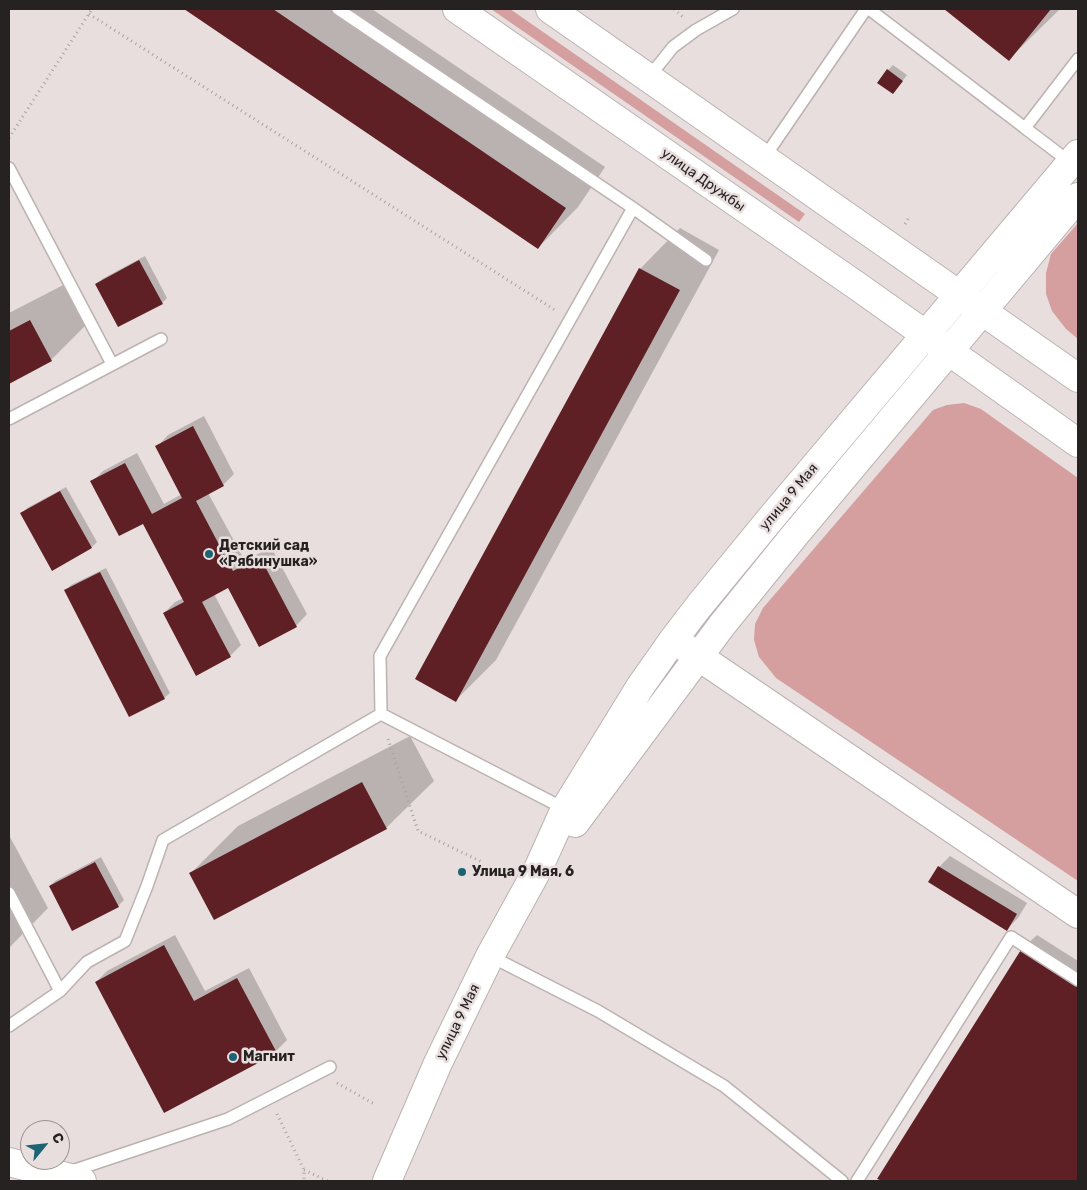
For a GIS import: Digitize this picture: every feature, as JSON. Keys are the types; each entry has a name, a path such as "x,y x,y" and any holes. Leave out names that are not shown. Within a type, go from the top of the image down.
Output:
{"main road":[{"name":"улица Дружбы","path":"457,9 1078,443"},
{"path":"553,9 1078,378"},
{"name":"улица 9 Мая","path":"387,1181 438,1063 490,956 539,867 565,809 640,687 673,640 766,525 1074,158"},
{"name":"улица 9 Мая","path":"539,867 575,823 698,656 794,536 1078,197"},
{"path":"673,640 1078,914"},
{"path":"9,1162 70,1178"}],"lane":[{"path":"338,9 633,208 706,260"},
{"path":"649,77 673,47 696,30 733,9"},
{"path":"764,158 868,9 1026,128 1074,158"},
{"path":"1026,128 1078,59"},
{"path":"9,168 112,364"},
{"path":"381,714 380,656 633,208"},
{"path":"9,419 161,338"},
{"path":"381,714 565,809"},
{"path":"9,1026 60,991 87,962 125,941 163,840 381,714"},
{"path":"9,892 60,991"},
{"path":"858,1181 1012,937 1078,980"},
{"path":"490,956 598,1011 724,1086 842,1181"},
{"path":"70,1178 228,1119 330,1067"}],"path":[{"path":"9,138 92,9"},
{"path":"89,14 570,320"},
{"path":"381,714 418,831 482,862"},
{"path":"319,1073 376,1105"},
{"path":"269,1098 304,1170 304,1181"},
{"path":"304,1170 328,1181"}],"shaded area":[{"path":"491,9 510,9 805,214 799,222"},
{"path":"1078,223 1078,339 1066,329 1052,311 1046,294 1046,273 1051,254"},
{"path":"964,403 981,409 1078,478 1078,881 776,678 759,657 754,640 755,624 763,608 933,410 947,405"}],"building":[{"path":"184,9 273,9 566,208 538,249"},
{"path":"944,9 1051,9 1009,61"},
{"path":"887,69 903,81 893,94 877,83"},
{"path":"139,260 163,304 118,327 95,284"},
{"path":"639,268 680,290 456,702 415,679"},
{"path":"30,320 52,361 9,384 9,331"},
{"path":"193,426 224,486 196,501 233,571 260,557 297,627 259,647 228,588 202,602 231,657 196,676 163,613 184,602 143,524 119,536 90,481 125,463 152,514 182,498 155,446"},
{"path":"60,491 92,548 52,571 20,513"},
{"path":"100,572 165,699 129,717 64,590"},
{"path":"362,782 387,829 214,920 189,873"},
{"path":"95,862 119,907 72,931 49,886"},
{"path":"938,866 1017,914 1007,931 928,882"},
{"path":"164,945 194,1001 237,978 277,1053 164,1113 95,982"},
{"path":"1024,945 1078,979 1078,1181 883,1181 877,1179"}],"place":[{"name":"Детский сад «Рябинушка»","path":"209,554"},
{"name":"Улица 9 Мая, 6","path":"462,872"},
{"name":"Магнит","path":"233,1057"}]}
